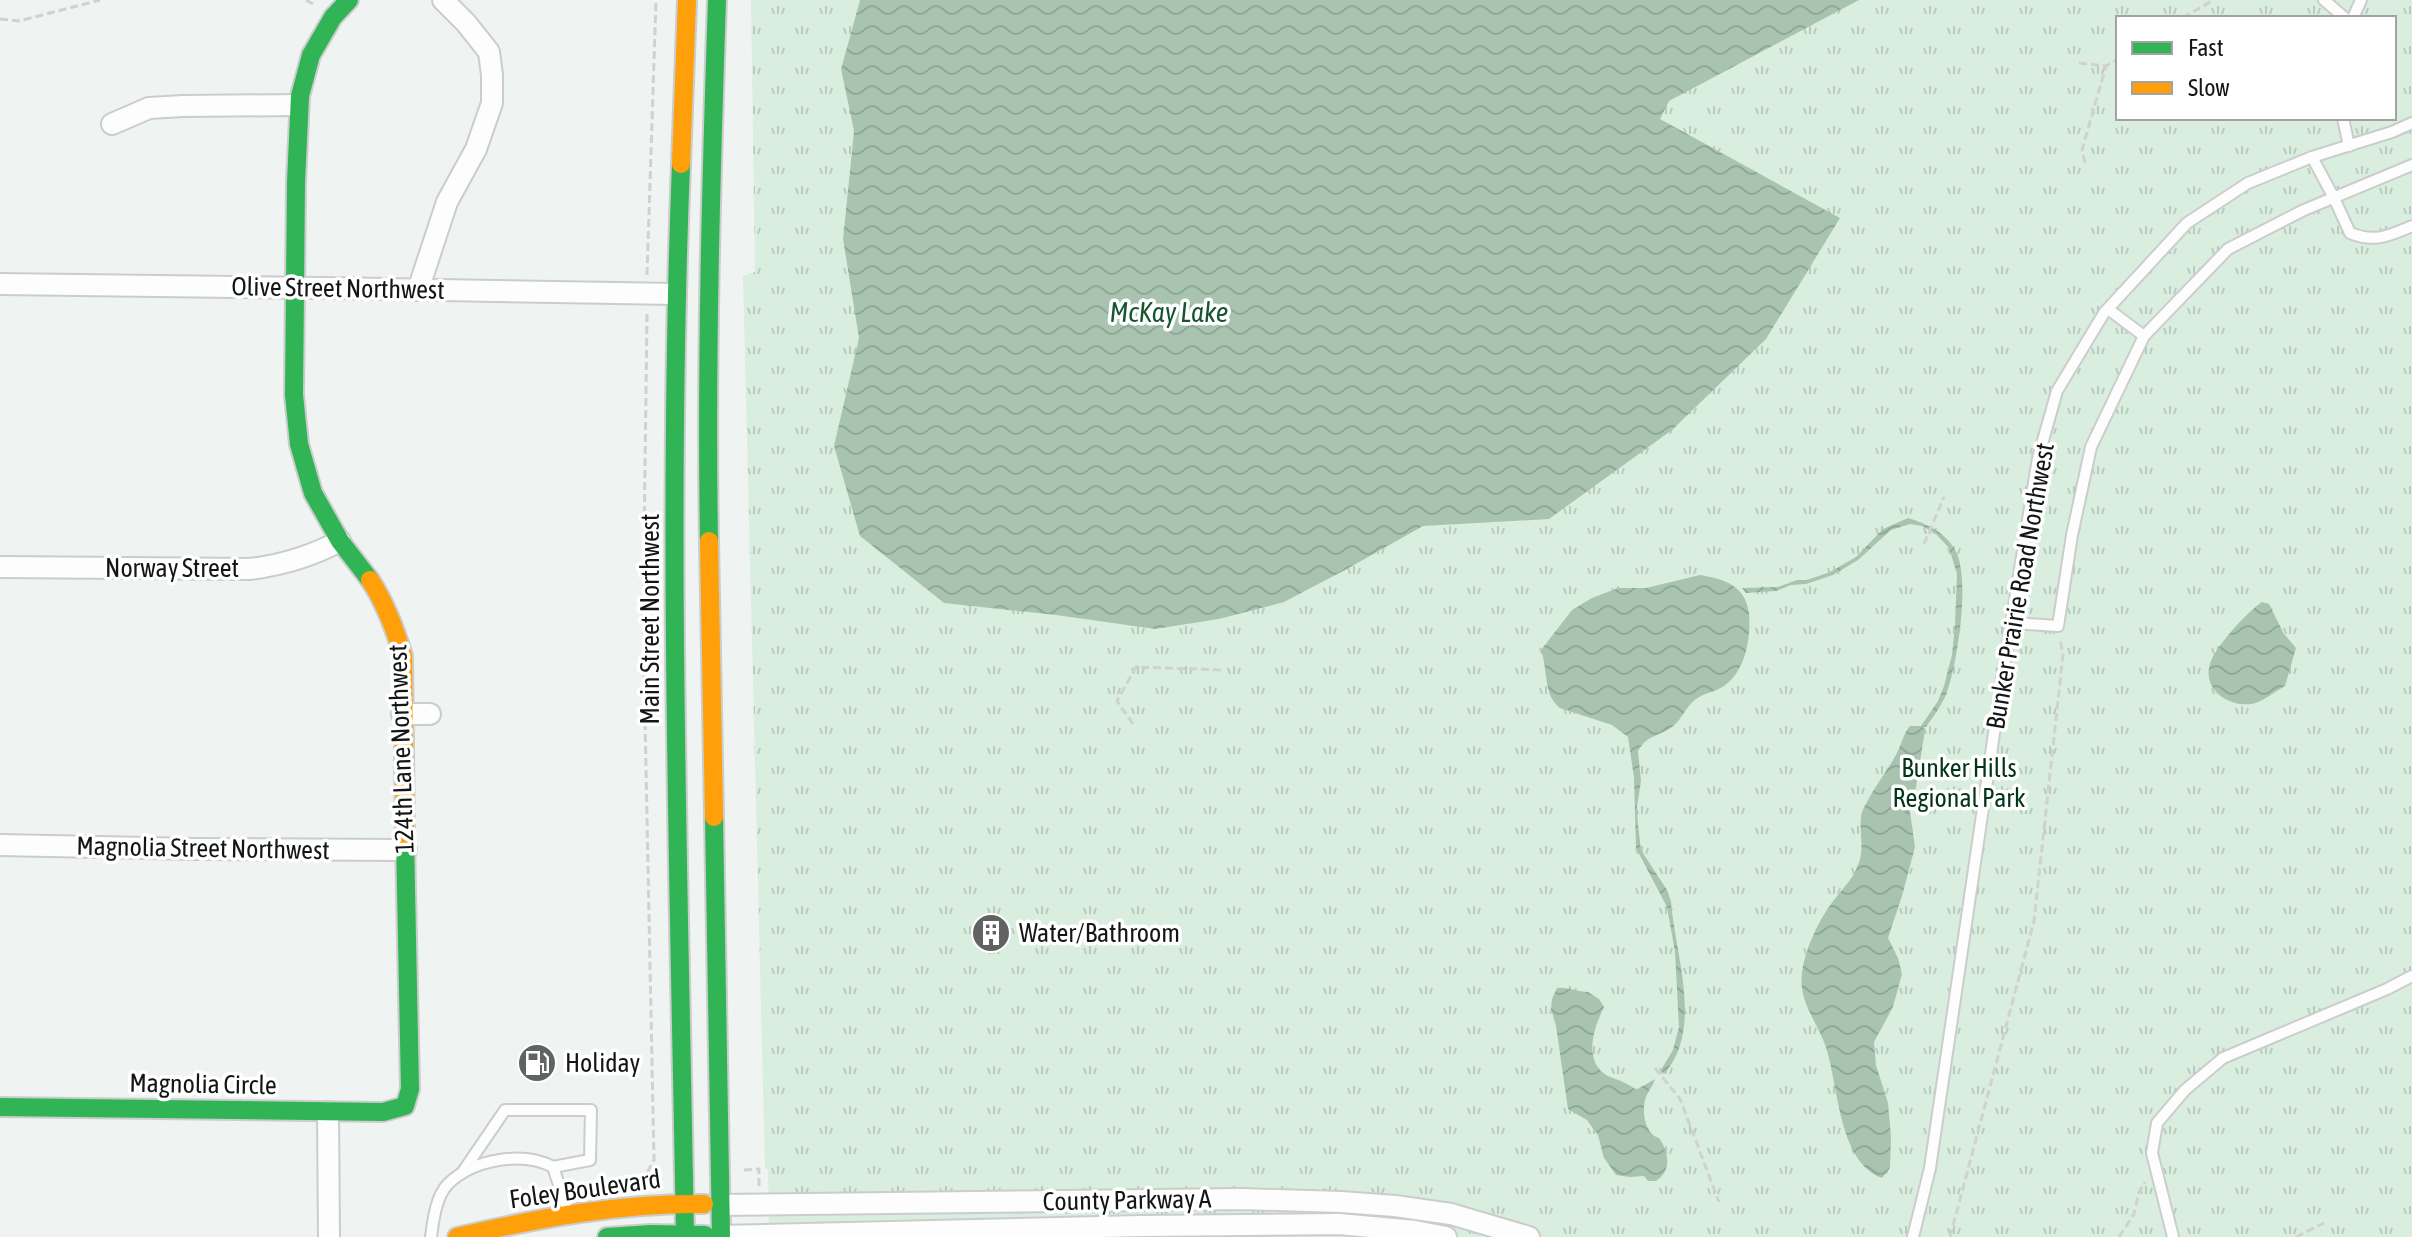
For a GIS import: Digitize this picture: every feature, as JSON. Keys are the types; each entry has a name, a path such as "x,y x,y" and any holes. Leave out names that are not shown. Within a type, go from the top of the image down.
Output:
{"main road":[{"name":"124th Lane Northwest","path":"349,0 333,17 311,55 298,105 294,395 299,444 313,493 340,541 380,595 403,656 410,1089 405,1106"},
{"name":"Main Street Northwest","path":"685,1236 675,631 676,294 687,0"},
{"path":"717,0 707,401 721,1236"},
{"name":"Magnolia Circle","path":"0,1107 383,1112 405,1106"},
{"name":"Foley Boulevard","path":"457,1237 569,1213 649,1203 721,1205"},
{"name":"Foley Boulevard","path":"607,1237 721,1236"}],"street":[{"path":"418,290 447,202 476,149 492,103 489,52 443,0"},
{"path":"112,124 149,108 298,105"},
{"name":"Olive Street Northwest","path":"0,284 676,294"},
{"name":"Norway Street","path":"0,567 250,569 282,565 316,555 340,541"},
{"path":"402,714 430,714"},
{"name":"Magnolia Street Northwest","path":"0,845 406,850"},
{"path":"328,1112 329,1237"},
{"name":"County Parkway A","path":"721,1205 1242,1199 1341,1202 1451,1214 1529,1237"},
{"name":"County Parkway A","path":"721,1236 1339,1224 1446,1237"}],"lane":[{"path":"2324,0 2343,16"},
{"path":"2343,120 2349,146"},
{"name":"Bunker Prairie Road Northwest","path":"1913,1237 1930,1168 2022,550 2038,458 2057,391 2108,309 2187,223 2248,183 2312,157 2412,123"},
{"path":"2312,157 2350,233 2365,239 2386,237 2412,226"},
{"path":"2013,623 2058,626 2072,535 2091,447 2144,336 2228,249 2304,210 2412,165"},
{"path":"2108,309 2144,336"},
{"path":"2173,1237 2152,1153 2157,1123 2185,1090 2223,1058 2412,976"},
{"path":"431,1237 438,1204 446,1186 462,1173 505,1110 591,1110 590,1160 553,1167 529,1158 484,1164 462,1173"},
{"path":"553,1167 569,1213"}],"path":[{"path":"0,19 19,21 100,0"},
{"path":"647,266 656,0"},
{"path":"2186,16 2213,0"},
{"path":"2079,63 2106,66 2116,60"},
{"path":"2085,163 2082,150 2106,66"},
{"path":"647,311 643,621 654,1160 648,1171"},
{"path":"1924,544 1944,497"},
{"path":"1950,1237 2034,921 2063,655 2058,626"},
{"path":"1133,724 1117,701 1136,667 1224,670"},
{"path":"1655,1068 1680,1099 1719,1202"},
{"path":"2119,1237 2134,1214 2139,1192 2154,1164"},
{"path":"2296,1237 2324,1223"}],"green space":[{"name":"Bunker Hills Regional Park","path":"751,0 860,0 841,69 854,131 843,239 846,252 1822,0 2412,0 2412,1237 769,1237 743,276 755,272"}],"water":[{"name":"McKay Lake","path":"860,0 1859,0 1669,101 1660,119 1840,218 1766,339 1672,430 1549,519 1423,526 1284,602 1219,619 1155,629 944,603 860,536 834,446 859,338 843,239 854,131 841,69"},
{"path":"1908,518 1934,529 1954,548 1962,578 1962,599 1958,643 1946,695 1926,727 1923,727 1916,787 1909,805 1915,847 1888,938 1902,974 1893,1007 1874,1042 1876,1065 1888,1103 1891,1137 1890,1168 1882,1178 1867,1169 1847,1137 1829,1058 1802,992 1802,973 1809,944 1818,925 1858,865 1861,817 1866,803 1910,726 1921,726 1944,686 1952,655 1957,574 1949,548 1936,534 1922,526 1910,524 1891,530 1858,560 1833,575 1776,591 1746,593 1742,588 1778,587 1830,572 1856,557 1883,529"},
{"path":"1700,575 1725,581 1738,590 1747,603 1749,632 1746,653 1731,680 1696,699 1675,724 1649,739 1638,751 1641,781 1637,807 1641,850 1671,901 1684,991 1683,1036 1676,1056 1664,1074 1661,1070 1673,1050 1679,1027 1675,952 1667,907 1636,848 1634,777 1628,737 1612,725 1560,708 1555,703 1548,689 1541,650 1572,610 1592,598 1618,588 1646,588"},
{"path":"2262,602 2269,604 2284,634 2296,648 2285,686 2256,703 2235,703 2226,700 2214,689 2210,682 2210,664 2232,630"},
{"path":"1557,988 1588,992 1599,999 1604,1007 1592,1044 1595,1062 1600,1070 1636,1090 1655,1079 1646,1097 1644,1115 1647,1127 1659,1138 1667,1155 1665,1172 1656,1181 1648,1181 1644,1176 1616,1175 1604,1158 1598,1135 1587,1120 1568,1109 1551,1009"}],"building":[{"name":"Water/Bathroom","path":"1001,920 1002,944 980,945 979,921"}],"traffic: fast":[{"path":"349,0 333,17 311,55 300,96 294,395 299,444 313,493 340,541 370,580"},
{"path":"709,541 708,405 717,0"},
{"path":"681,164 675,566 685,1237"},
{"path":"714,817 721,1237"},
{"path":"0,1107 383,1112 405,1106 410,1089 405,839"},
{"path":"607,1237 705,1235"}],"traffic: slow":[{"path":"681,164 687,0"},
{"path":"709,541 714,817"},
{"path":"370,580 390,617 403,656 405,839"},
{"path":"457,1237 580,1213 642,1206 704,1204"}],"place":[{"name":"Water/Bathroom","path":"991,933"},
{"name":"Holiday","path":"537,1063"}]}
